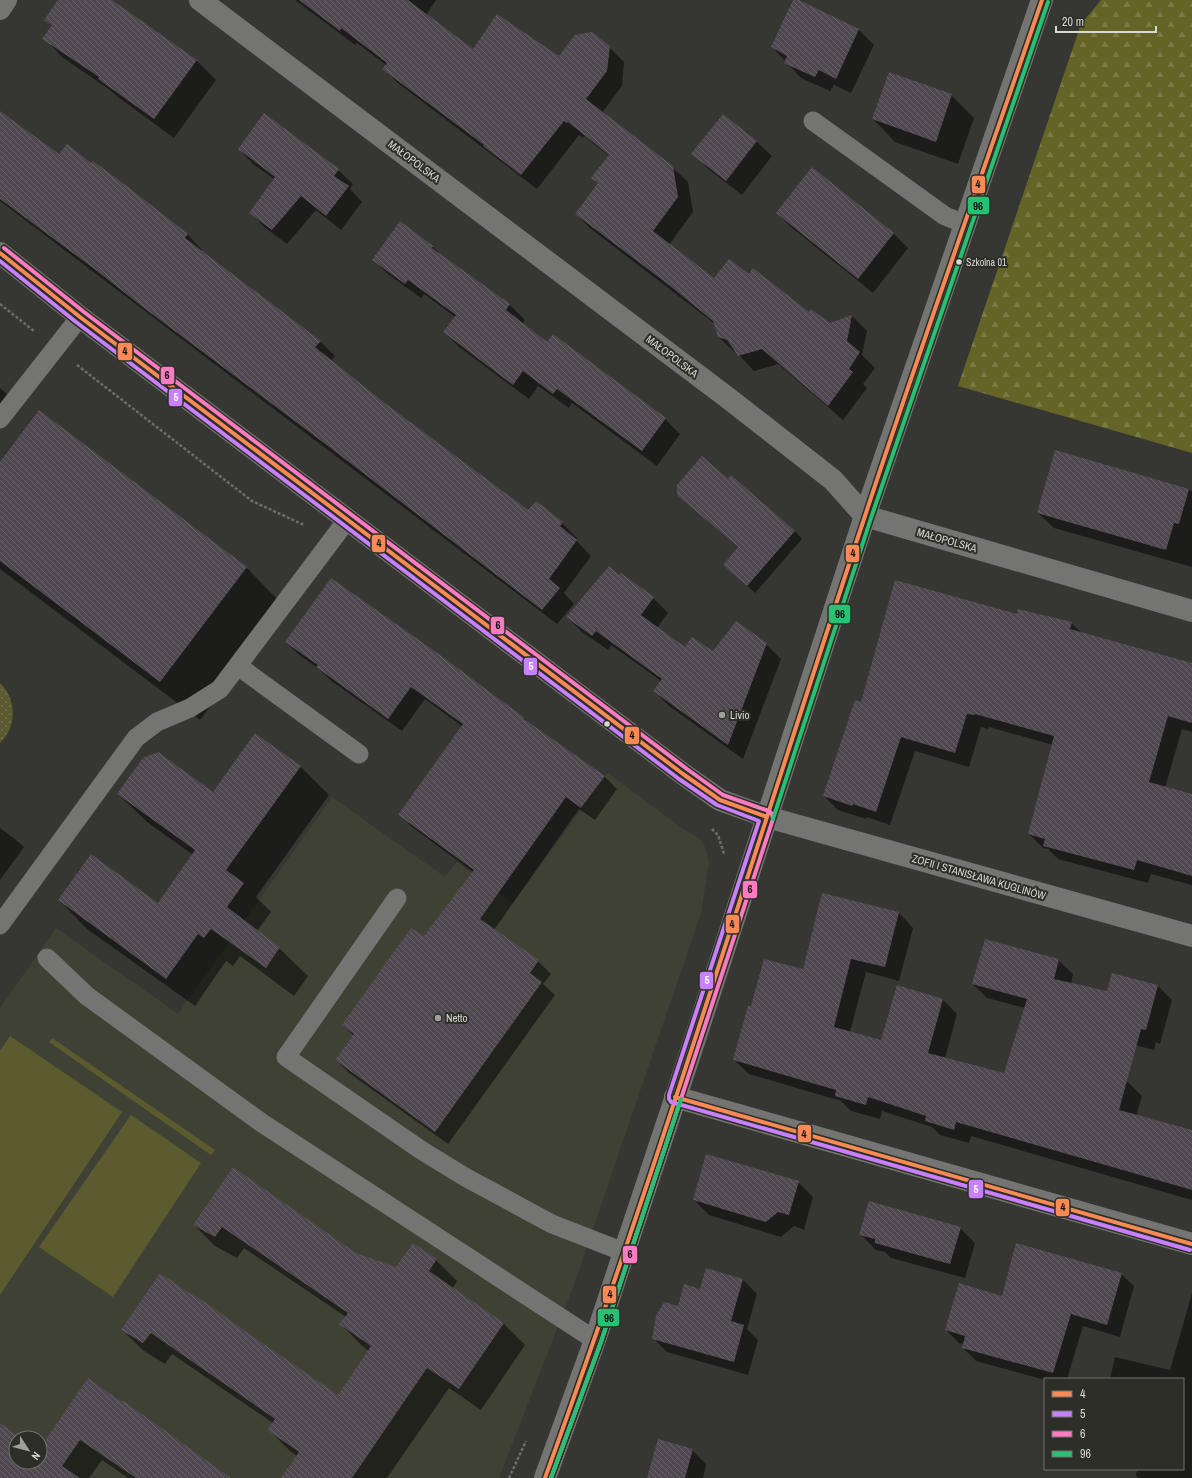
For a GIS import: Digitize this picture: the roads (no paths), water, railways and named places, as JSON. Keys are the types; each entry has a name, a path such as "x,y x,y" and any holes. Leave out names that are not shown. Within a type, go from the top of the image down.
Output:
{"street":[{"path":"0,9 6,0"},
{"name":"MAŁOPOLSKA","path":"200,0 728,398 832,480 865,516 1192,611"},
{"path":"545,1478 595,1340 865,516 1042,0"},
{"name":"ZOFII I STANISŁAWA KUGLINÓW","path":"0,254 80,317 347,520 720,800 767,818 1192,936"},
{"path":"675,1097 1192,1244"}],"lane":[{"path":"813,121 945,216 965,224"},
{"path":"0,419 80,317"},
{"path":"0,925 136,738 157,722 190,708 220,689 347,520"},
{"path":"238,666 359,754"},
{"path":"398,898 286,1056 420,1150 465,1177 552,1224 624,1252"},
{"path":"47,958 87,996 262,1123 595,1340"}],"place":[{"name":"Szkolna 01","path":"959,262"},
{"name":"Livio","path":"722,715"},
{"name":"Netto","path":"438,1018"}]}
